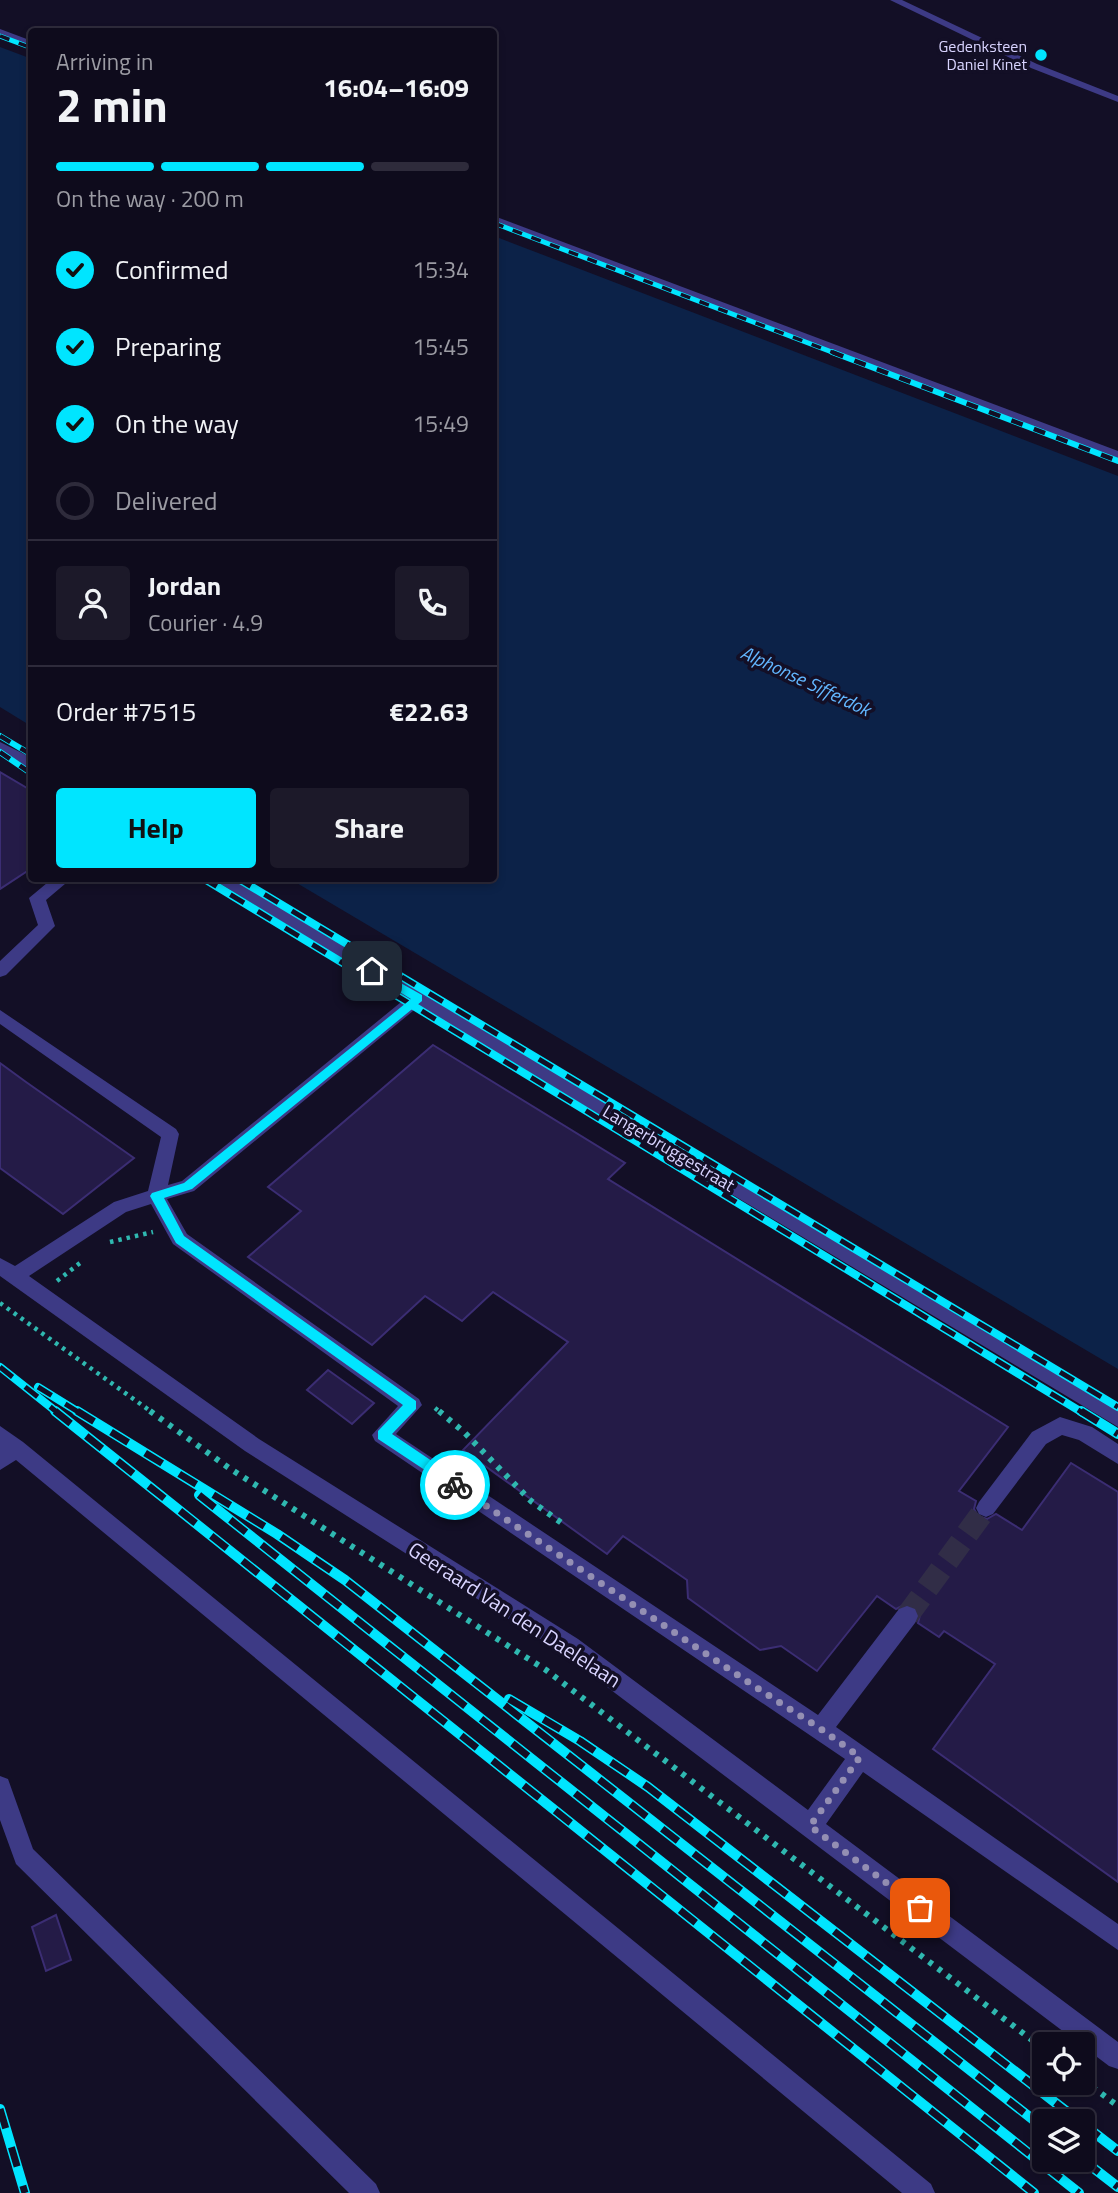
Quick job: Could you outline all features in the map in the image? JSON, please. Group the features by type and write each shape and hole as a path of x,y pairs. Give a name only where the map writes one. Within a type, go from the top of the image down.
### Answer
{"street":[{"path":"902,1 1034,66 1118,99"},
{"path":"0,32 28,42"},
{"path":"497,220 1118,455"},
{"path":"0,747 28,763"},
{"path":"0,971 47,926 37,898 59,882"},
{"name":"Langerbruggestraat","path":"226,882 1118,1419"},
{"path":"7,1271 120,1207 188,1186 418,998"},
{"path":"0,1016 170,1134 156,1196 180,1239 412,1405 382,1435 821,1729 1118,1938"},
{"name":"Geeraard Van den Daelelaan","path":"7,1271 252,1445 570,1646 1118,2057"},
{"path":"986,1508 1039,1438 1060,1426 1086,1433 1118,1455"},
{"path":"5,1448 922,2193"},
{"path":"821,1729 907,1616"},
{"path":"810,1826 860,1757"},
{"path":"0,1787 24,1856 367,2193"}],"path":[{"path":"0,1303 229,1468 546,1670 1032,2040"},
{"path":"1095,2089 1118,2106"}],"water":[{"path":"0,47 28,58 28,724 0,707"},
{"name":"Alphonse Sifferdok","path":"497,237 1118,476 1118,1369 295,882 497,882"}],"building":[{"path":"0,772 28,789 28,871 0,889"},
{"path":"433,1045 625,1163 608,1179 1008,1427 959,1491 976,1501 974,1509 978,1516 987,1519 996,1514 1022,1530 1071,1463 1118,1492 1118,1882 933,1749 995,1664 944,1631 939,1637 918,1623 920,1615 916,1607 906,1604 896,1609 877,1596 817,1671 781,1646 760,1650 688,1598 687,1580 623,1536 607,1554 463,1450 568,1342 493,1292 462,1321 425,1296 372,1345 248,1257 301,1211 268,1187"},
{"path":"0,1063 134,1158 63,1214 0,1168"},
{"path":"328,1370 374,1403 352,1424 307,1390"},
{"path":"56,1915 71,1960 46,1971 32,1927"}],"tunnel":[{"path":"907,1616 986,1508"}],"railway":[{"path":"0,36 28,46"},
{"path":"497,224 837,354"},
{"path":"832,352 1118,461"},
{"path":"0,736 28,753"},
{"path":"0,752 28,771"},
{"path":"210,882 1083,1413"},
{"path":"244,882 1118,1407"},
{"path":"0,1367 58,1413"},
{"path":"38,1387 80,1413"},
{"path":"55,1411 1034,2193"},
{"path":"77,1411 277,1534 345,1580 1032,2119"},
{"path":"1081,1411 1118,1434"},
{"path":"199,1495 1079,2193"},
{"path":"509,1699 580,1741 648,1787 1064,2109"},
{"path":"0,2109 25,2193"},
{"path":"1095,2133 1118,2151"},
{"path":"1095,2169 1118,2187"}],"way so far":[{"path":"455,1485 860,1757 810,1826 920,1908"}],"place":[{"name":"Gedenksteen Daniel Kinet","path":"1041,55"}],"route":[{"path":"372,971 418,998 188,1186 156,1196 180,1239 412,1405 382,1435 455,1485"}]}
